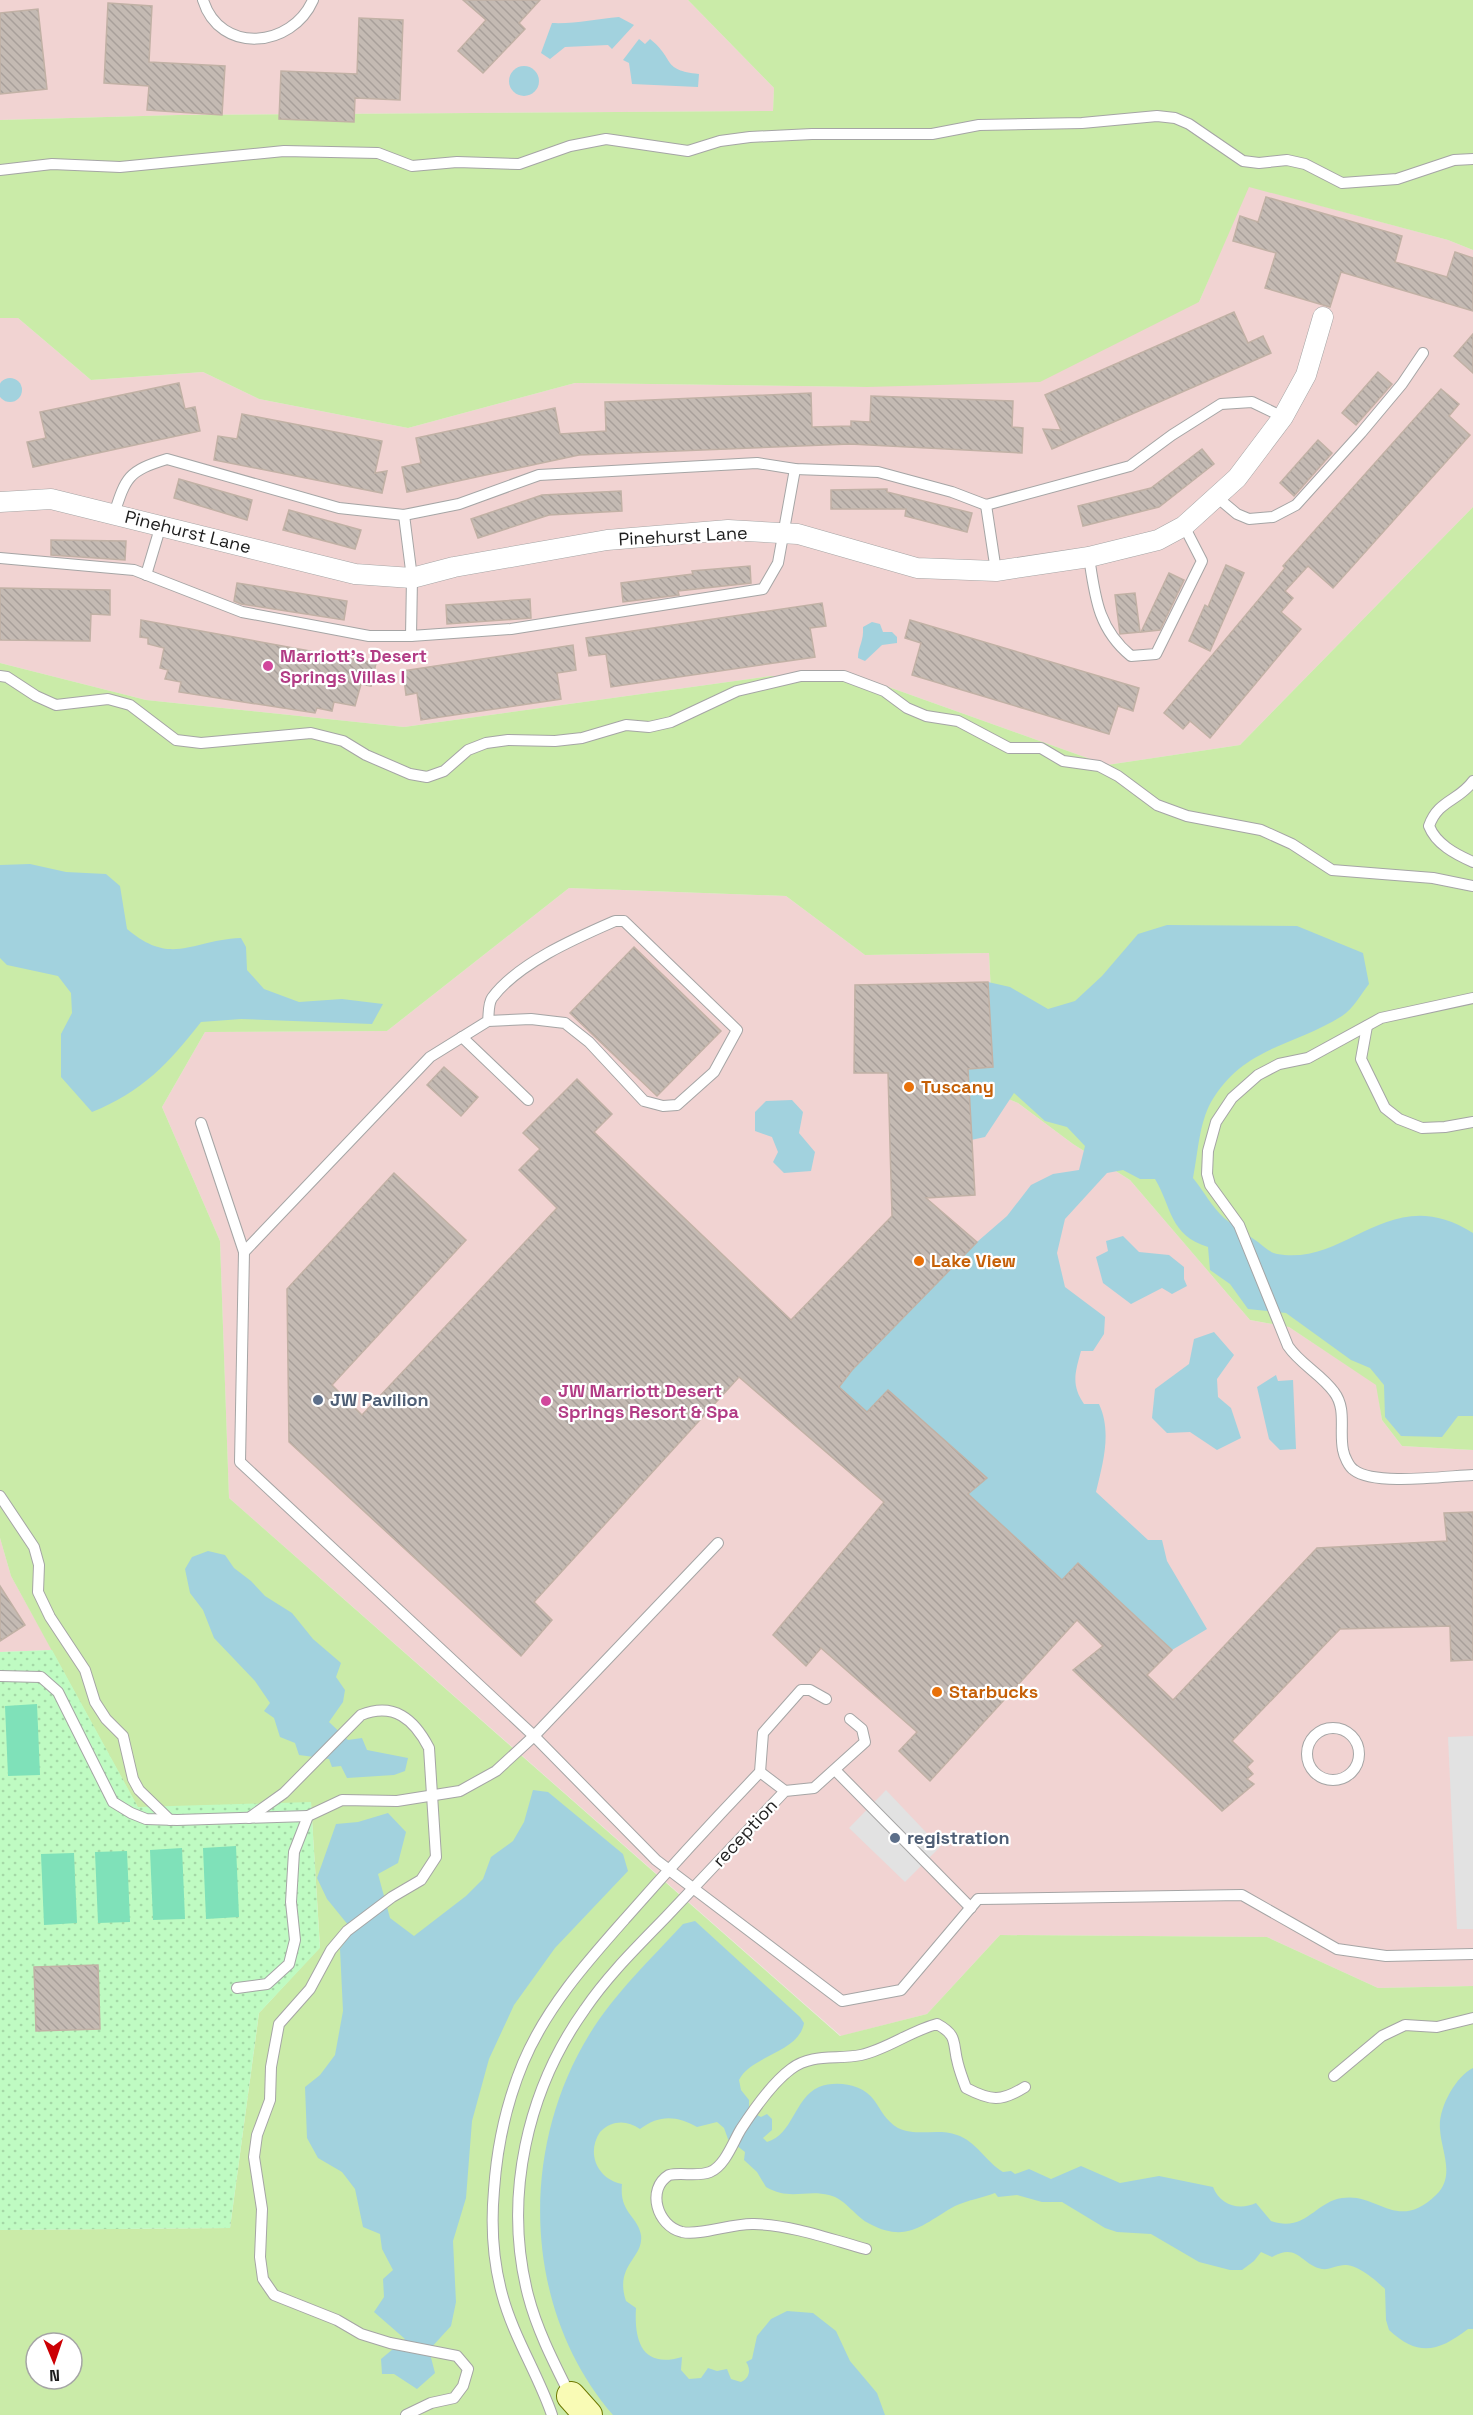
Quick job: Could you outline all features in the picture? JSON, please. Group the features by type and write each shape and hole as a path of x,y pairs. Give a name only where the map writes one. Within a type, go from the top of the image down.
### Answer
{"street":[{"name":"Pinehurst Lane","path":"0,502 51,499 355,574 412,578 454,567 607,540 728,530 798,534 917,568 996,571 1089,557 1158,540 1184,526 1218,498 1237,478 1282,417 1306,375 1323,317"}],"lane":[{"path":"203,0 213,18 224,29 238,36 254,39 270,38 285,33 299,23 313,0"},
{"path":"0,170 52,164 120,167 284,151 378,153 412,166 457,162 519,164 570,146 606,140 688,151 720,141 750,137 812,134 932,134 979,125 1082,123 1156,116 1175,118 1189,124 1243,161 1259,163 1287,160 1305,164 1342,183 1397,179 1454,160 1473,159"},
{"path":"1218,498 1237,514 1249,519 1273,517 1296,505 1402,384 1423,353"},
{"path":"114,514 125,482 142,467 167,459 339,508 404,515 459,504 539,475 757,463 795,469 879,472 952,492 986,505 1130,466 1172,435 1221,404 1252,402 1282,417"},
{"path":"0,558 134,570 242,612 369,636 411,636 511,629 763,589 778,563 795,469"},
{"path":"986,505 996,571"},
{"path":"404,515 412,578 411,636"},
{"path":"146,575 161,525"},
{"path":"1089,557 1096,604 1114,642 1131,656 1156,654 1202,561 1184,526"},
{"path":"0,676 7,677 56,705 108,699 130,705 176,740 201,743 311,733 343,741 366,755 410,774 427,777 444,771 468,750 486,743 508,740 555,741 582,738 626,725 649,728 671,722 737,691 801,676 844,676 884,691 907,708 927,716 958,721 1009,748 1041,748 1063,761 1099,766 1118,776 1157,805 1187,816 1261,830 1292,844 1332,870 1433,878 1473,886"},
{"path":"1473,781 1468,788 1434,812 1428,826 1433,836 1456,854 1473,862"},
{"path":"244,1252 430,1057 488,1021 531,1018 565,1023 589,1042 644,1101 663,1106 677,1105 714,1072 737,1030 624,921 615,921 551,952 514,976 491,1000 488,1021"},
{"path":"1473,998 1381,1018 1308,1058 1279,1064 1258,1076 1232,1098 1216,1122 1208,1151 1206,1174 1210,1185 1239,1225 1280,1328 1295,1356 1334,1392 1341,1408 1343,1452 1352,1470 1365,1476 1381,1478 1473,1475"},
{"path":"1367,1026 1361,1059 1385,1108 1399,1119 1422,1128 1473,1122"},
{"path":"462,1037 528,1100"},
{"path":"201,1123 244,1252 240,1462 534,1736 597,1802 669,1869 692,1889 842,2001 901,1990 978,1899 1242,1895 1336,1949 1386,1956 1473,1954"},
{"path":"0,1496 34,1547 39,1565 38,1592 50,1617 85,1670 95,1702 106,1719 123,1736 133,1779 139,1790 170,1820"},
{"path":"0,1676 41,1677 58,1692 113,1802 146,1820 308,1816 342,1800 397,1801 460,1791 496,1771 534,1736 718,1543"},
{"name":"reception","path":"572,2410 515,2332 502,2294 494,2255 492,2207 496,2159 504,2116 524,2062 547,2019 581,1969 669,1869 760,1772 764,1733 796,1694 801,1690 810,1689 826,1699"},
{"path":"249,1818 285,1793 361,1715 374,1710 397,1713 421,1732 429,1748 436,1857 422,1880 392,1896 347,1931 331,1950 310,1989 279,2024 271,2067 270,2100 257,2135 254,2157 262,2209 260,2257 263,2279 274,2295 337,2320 361,2334 390,2343 457,2356 468,2369 463,2386 454,2398 431,2403 406,2415"},
{"name":"reception","path":"572,2410 539,2329 528,2295 520,2257 520,2180 528,2137 544,2081 562,2043 585,2008 619,1967 692,1889 785,1791 814,1788 865,1742 862,1729 850,1719"},
{"path":"1336,1728 1352,1736 1359,1753 1354,1769 1349,1774 1335,1780 1320,1777 1313,1772 1307,1755 1312,1738 1319,1732 1336,1728"},
{"path":"835,1770 971,1908"},
{"path":"760,1772 785,1791"},
{"path":"237,1988 267,1984 289,1964 295,1940 291,1902 294,1852 308,1816"},
{"path":"1334,2076 1382,2036 1406,2025 1437,2027 1473,2018"},
{"path":"866,2249 757,2224 734,2224 690,2233 674,2229 662,2217 656,2203 660,2182 669,2175 677,2173 704,2174 713,2171 757,2108 787,2072 800,2063 826,2057 863,2055 902,2039 920,2028 937,2024 949,2030 955,2040 957,2063 966,2088 985,2098 1007,2098 1025,2087"}],"shaded area":[{"path":"0,0 688,0 774,88 773,111 178,115 0,120"},
{"path":"1248,186 1448,240 1473,250 1473,507 1240,745 1107,765 869,680 771,676 404,727 146,700 0,663 0,318 18,318 91,380 203,372 259,399 408,428 575,383 867,387 1199,302"},
{"path":"569,888 786,896 865,955 989,953 996,1094 1018,1103 1073,1144 1130,1180 1250,1320 1289,1327 1377,1385 1382,1420 1402,1446 1473,1450 1473,1986 1378,1988 1267,1937 1000,1935 927,2014 841,2036 229,1498 220,1241 162,1107 205,1032 387,1031"},
{"path":"0,1538 11,1576 52,1650 0,1652"},
{"path":"1473,1736 1473,1929 1457,1929 1448,1737"},
{"name":"registration","path":"886,1790 940,1847 905,1882 849,1828"}],"green space":[{"path":"688,0 1473,0 1473,250 1448,240 1249,187 1199,302 1040,382 867,387 575,383 408,428 259,399 203,372 91,380 18,318 0,318 0,120 178,115 773,111 774,88"},
{"path":"1473,507 1473,1450 1402,1446 1382,1420 1376,1385 1289,1327 1250,1320 1130,1180 1073,1144 1018,1103 996,1094 989,953 865,955 786,896 569,888 387,1031 205,1032 162,1107 220,1241 229,1498 840,2036 927,2014 1000,1935 1267,1937 1378,1988 1473,1986 1473,2415 0,2415 0,2230 230,2228 259,2013 320,1947 311,1803 138,1808 11,1576 0,1538 0,663 146,700 404,727 771,676 869,680 1107,765 1240,745"},
{"path":"52,1650 138,1807 311,1802 320,1948 259,2013 230,2228 0,2230 0,1652"},
{"path":"37,1704 40,1775 8,1776 5,1706"},
{"path":"236,1846 239,1917 206,1919 203,1848"},
{"path":"182,1848 185,1919 153,1920 150,1850"},
{"path":"127,1851 130,1922 98,1923 95,1852"},
{"path":"74,1853 77,1923 44,1925 41,1854"}],"water":[{"path":"619,17 634,25 612,49 608,45 565,47 550,59 541,53 552,23"},
{"path":"639,39 645,44 650,39 679,70 699,74 698,87 632,84 629,63 623,60"},
{"path":"524,66 535,70 539,81 535,92 524,96 513,92 509,81 513,70"},
{"path":"10,378 15,379 21,385 21,395 15,401 10,402 5,401 -1,395 -2,390 -1,385 5,379"},
{"path":"872,622 880,624 883,632 892,632 897,637 897,643 882,645 865,661 858,658 863,627"},
{"path":"30,864 66,872 106,874 120,886 127,929 157,947 182,948 241,938 246,947 247,970 264,989 299,1002 342,999 383,1004 372,1024 241,1019 201,1022 178,1051 140,1086 92,1112 61,1077 61,1034 72,1013 71,993 58,976 7,965 0,958 0,865"},
{"path":"1167,925 1297,926 1363,953 1369,984 1342,1016 1254,1058 1238,1069 1224,1083 1211,1102 1201,1129 1193,1178 1220,1214 1277,1254 1302,1255 1326,1249 1370,1228 1393,1220 1417,1216 1444,1219 1473,1233 1473,1416 1458,1416 1442,1437 1401,1436 1385,1417 1384,1385 1370,1368 1351,1360 1286,1313 1248,1309 1230,1284 1210,1270 1208,1247 1195,1242 1179,1228 1155,1179 1140,1179 1123,1170 1107,1173 1065,1219 1057,1253 1065,1287 1105,1317 1104,1334 1093,1351 1081,1351 1075,1379 1077,1391 1084,1404 1099,1404 1105,1425 1105,1448 1096,1492 1148,1540 1162,1540 1167,1561 1207,1629 1172,1650 1078,1564 1062,1580 968,1494 986,1478 888,1390 867,1412 839,1387 852,1370 977,1242 1007,1216 1031,1185 1053,1174 1079,1170 1085,1146 1067,1127 1045,1121 1014,1093 985,1137 971,1140 968,1069 993,1067 988,982 1010,987 1048,1009 1075,1001 1102,976 1138,934"},
{"path":"792,1100 803,1112 799,1133 815,1152 811,1171 784,1173 773,1162 778,1152 772,1137 755,1131 755,1112 766,1101"},
{"path":"1123,1236 1139,1252 1169,1255 1184,1267 1184,1279 1187,1286 1172,1294 1162,1288 1131,1304 1103,1283 1096,1257 1108,1251 1106,1241"},
{"path":"1214,1332 1234,1355 1217,1379 1218,1397 1231,1408 1241,1438 1217,1450 1190,1432 1167,1433 1152,1418 1155,1389 1189,1364 1194,1339"},
{"path":"1276,1375 1278,1381 1293,1380 1296,1449 1280,1450 1269,1439 1257,1387"},
{"path":"208,1551 225,1555 234,1568 265,1596 292,1613 313,1639 341,1663 336,1677 345,1690 343,1702 329,1722 348,1740 362,1738 367,1750 408,1758 405,1771 394,1775 347,1778 341,1766 332,1767 329,1759 299,1755 295,1743 280,1737 274,1718 264,1711 270,1703 255,1681 214,1638 203,1610 190,1593 185,1569 192,1557"},
{"path":"533,1790 548,1792 623,1854 628,1871 555,1948 514,2005 489,2059 472,2121 466,2198 453,2241 456,2302 451,2326 429,2350 435,2373 417,2389 394,2374 382,2374 381,2359 405,2339 374,2312 384,2297 383,2279 393,2270 382,2249 380,2234 363,2227 355,2189 342,2172 318,2158 307,2138 305,2087 320,2075 335,2055 343,2011 340,1949 353,1931 327,1899 317,1878 336,1824 358,1822 388,1813 406,1832 398,1863 378,1874 390,1918 414,1936 466,1896 483,1879 491,1857 513,1841 524,1822"},
{"path":"695,1921 804,2023 800,2033 793,2041 754,2065 739,2080 741,2090 749,2100 749,2111 761,2117 767,2114 772,2119 772,2130 763,2138 767,2142 783,2132 811,2092 826,2085 841,2084 863,2090 874,2100 887,2119 898,2128 913,2132 942,2132 957,2135 970,2142 1003,2172 1011,2171 1015,2174 1029,2169 1051,2179 1081,2166 1120,2183 1159,2176 1213,2187 1220,2198 1231,2205 1243,2206 1256,2203 1271,2221 1283,2224 1301,2220 1324,2205 1342,2198 1366,2200 1399,2211 1410,2211 1422,2206 1442,2188 1446,2163 1440,2129 1442,2112 1454,2086 1466,2072 1473,2068 1473,2329 1468,2329 1458,2337 1438,2346 1420,2348 1410,2345 1389,2330 1386,2320 1385,2289 1355,2267 1345,2265 1322,2269 1294,2253 1281,2253 1272,2257 1261,2252 1242,2270 1230,2270 1199,2262 1151,2234 1117,2232 1105,2228 1062,2202 1042,2202 1017,2195 998,2197 995,2193 955,2206 915,2229 905,2232 883,2230 865,2221 835,2197 813,2193 783,2193 766,2187 757,2172 744,2160 745,2152 728,2139 724,2128 717,2122 697,2127 668,2118 647,2124 640,2129 630,2124 615,2123 600,2132 594,2148 594,2156 600,2171 606,2177 622,2184 623,2202 641,2235 638,2250 626,2270 623,2289 626,2301 636,2308 637,2331 643,2349 658,2359 668,2360 682,2357 681,2370 689,2379 701,2378 708,2368 717,2371 727,2369 731,2379 741,2382 748,2376 749,2370 746,2362 752,2359 757,2336 771,2319 787,2311 813,2313 836,2331 850,2361 877,2393 885,2415 613,2415 583,2374 561,2328 547,2280 541,2230 542,2179 550,2129 566,2080 599,2020 621,1991 683,1924"}],"building":[{"path":"463,0 540,0 519,23 525,29 483,73 458,51 486,20"},
{"path":"108,3 152,6 149,62 225,66 222,115 147,110 149,86 104,83"},
{"path":"38,9 47,89 0,94 0,13"},
{"path":"359,18 403,20 400,100 355,98 354,122 279,119 281,71 357,74"},
{"path":"1266,197 1402,236 1395,262 1447,277 1455,252 1473,258 1473,311 1341,272 1330,307 1265,288 1276,253 1233,241 1240,216 1258,222"},
{"path":"1234,312 1248,343 1263,336 1271,353 1052,449 1043,429 1061,430 1045,395"},
{"path":"1473,334 1473,373 1454,356"},
{"path":"1378,372 1392,384 1356,425 1342,413"},
{"path":"179,383 185,409 195,407 200,431 33,467 27,442 46,438 40,412"},
{"path":"1441,389 1459,404 1449,416 1470,435 1333,588 1308,566 1285,591 1293,598 1281,612 1301,629 1210,738 1190,721 1183,729 1164,713 1285,568 1283,566"},
{"path":"811,393 812,427 851,426 851,421 870,422 871,396 1013,401 1012,427 1023,428 1022,453 850,444 579,455 407,492 402,467 421,463 416,438 555,408 560,434 606,431 605,402"},
{"path":"242,414 382,441 375,473 387,471 382,493 214,460 218,436 237,439"},
{"path":"1318,440 1332,453 1294,496 1280,483"},
{"path":"1202,449 1214,464 1159,507 1083,526 1078,506 1151,488"},
{"path":"179,479 252,500 247,520 174,498"},
{"path":"887,489 887,492 972,513 967,532 905,516 906,509 831,509 831,490"},
{"path":"621,491 622,511 549,515 478,538 471,519 542,495"},
{"path":"289,510 361,530 355,549 283,530"},
{"path":"51,540 126,541 125,560 51,555"},
{"path":"1226,565 1244,573 1210,651 1189,641 1205,605 1208,607"},
{"path":"750,566 751,583 678,591 679,595 623,602 621,583 693,574 692,571"},
{"path":"1169,573 1184,580 1160,630 1141,632"},
{"path":"237,583 347,601 344,620 241,604 234,601"},
{"path":"0,588 110,590 110,615 91,614 90,641 0,640"},
{"path":"1135,593 1140,632 1120,634 1115,595"},
{"path":"530,599 531,618 447,624 446,605"},
{"path":"822,603 826,626 810,628 815,657 611,687 606,654 589,656 586,638"},
{"name":"Marriott's Desert Springs Villas I","path":"141,620 376,663 371,686 361,684 355,706 334,702 332,711 317,708 315,713 179,692 181,682 165,679 168,670 160,668 164,648 148,644 148,638 140,637"},
{"path":"910,620 1139,688 1133,711 1118,706 1109,734 912,675 921,643 905,638"},
{"path":"573,645 576,670 557,673 561,699 421,720 417,693 406,695 403,671"},
{"path":"634,947 721,1031 657,1096 570,1013"},
{"name":"JW Marriott Desert Springs Resort & Spa","path":"988,982 993,1067 968,1069 975,1195 926,1198 977,1242 852,1370 839,1387 867,1412 888,1390 987,1478 968,1494 1062,1580 1078,1563 1172,1650 1147,1675 1173,1700 1317,1548 1447,1541 1444,1513 1473,1512 1473,1660 1451,1661 1450,1626 1340,1629 1232,1741 1253,1761 1247,1767 1253,1774 1247,1779 1254,1784 1222,1811 1073,1670 1103,1646 1077,1620 930,1781 899,1751 917,1732 821,1648 806,1666 773,1635 884,1502 739,1377 534,1602 552,1620 521,1656 289,1442 287,1289 394,1173 466,1240 332,1385 362,1415 557,1208 519,1170 540,1149 523,1133 577,1079 612,1114 594,1132 791,1320 892,1216 888,1073 854,1073 855,985"},
{"path":"444,1067 478,1097 461,1116 427,1085"},
{"path":"0,1586 25,1625 0,1641"},
{"path":"98,1965 100,2029 36,2031 34,1967"}],"place":[{"name":"Marriott's Desert Springs Villas I","path":"268,666"},
{"name":"Tuscany","path":"909,1087"},
{"name":"Lake View","path":"919,1261"},
{"name":"JW Pavilion","path":"318,1400"},
{"name":"JW Marriott Desert Springs Resort & Spa","path":"546,1401"},
{"name":"Starbucks","path":"937,1692"},
{"name":"registration","path":"895,1838"}]}
